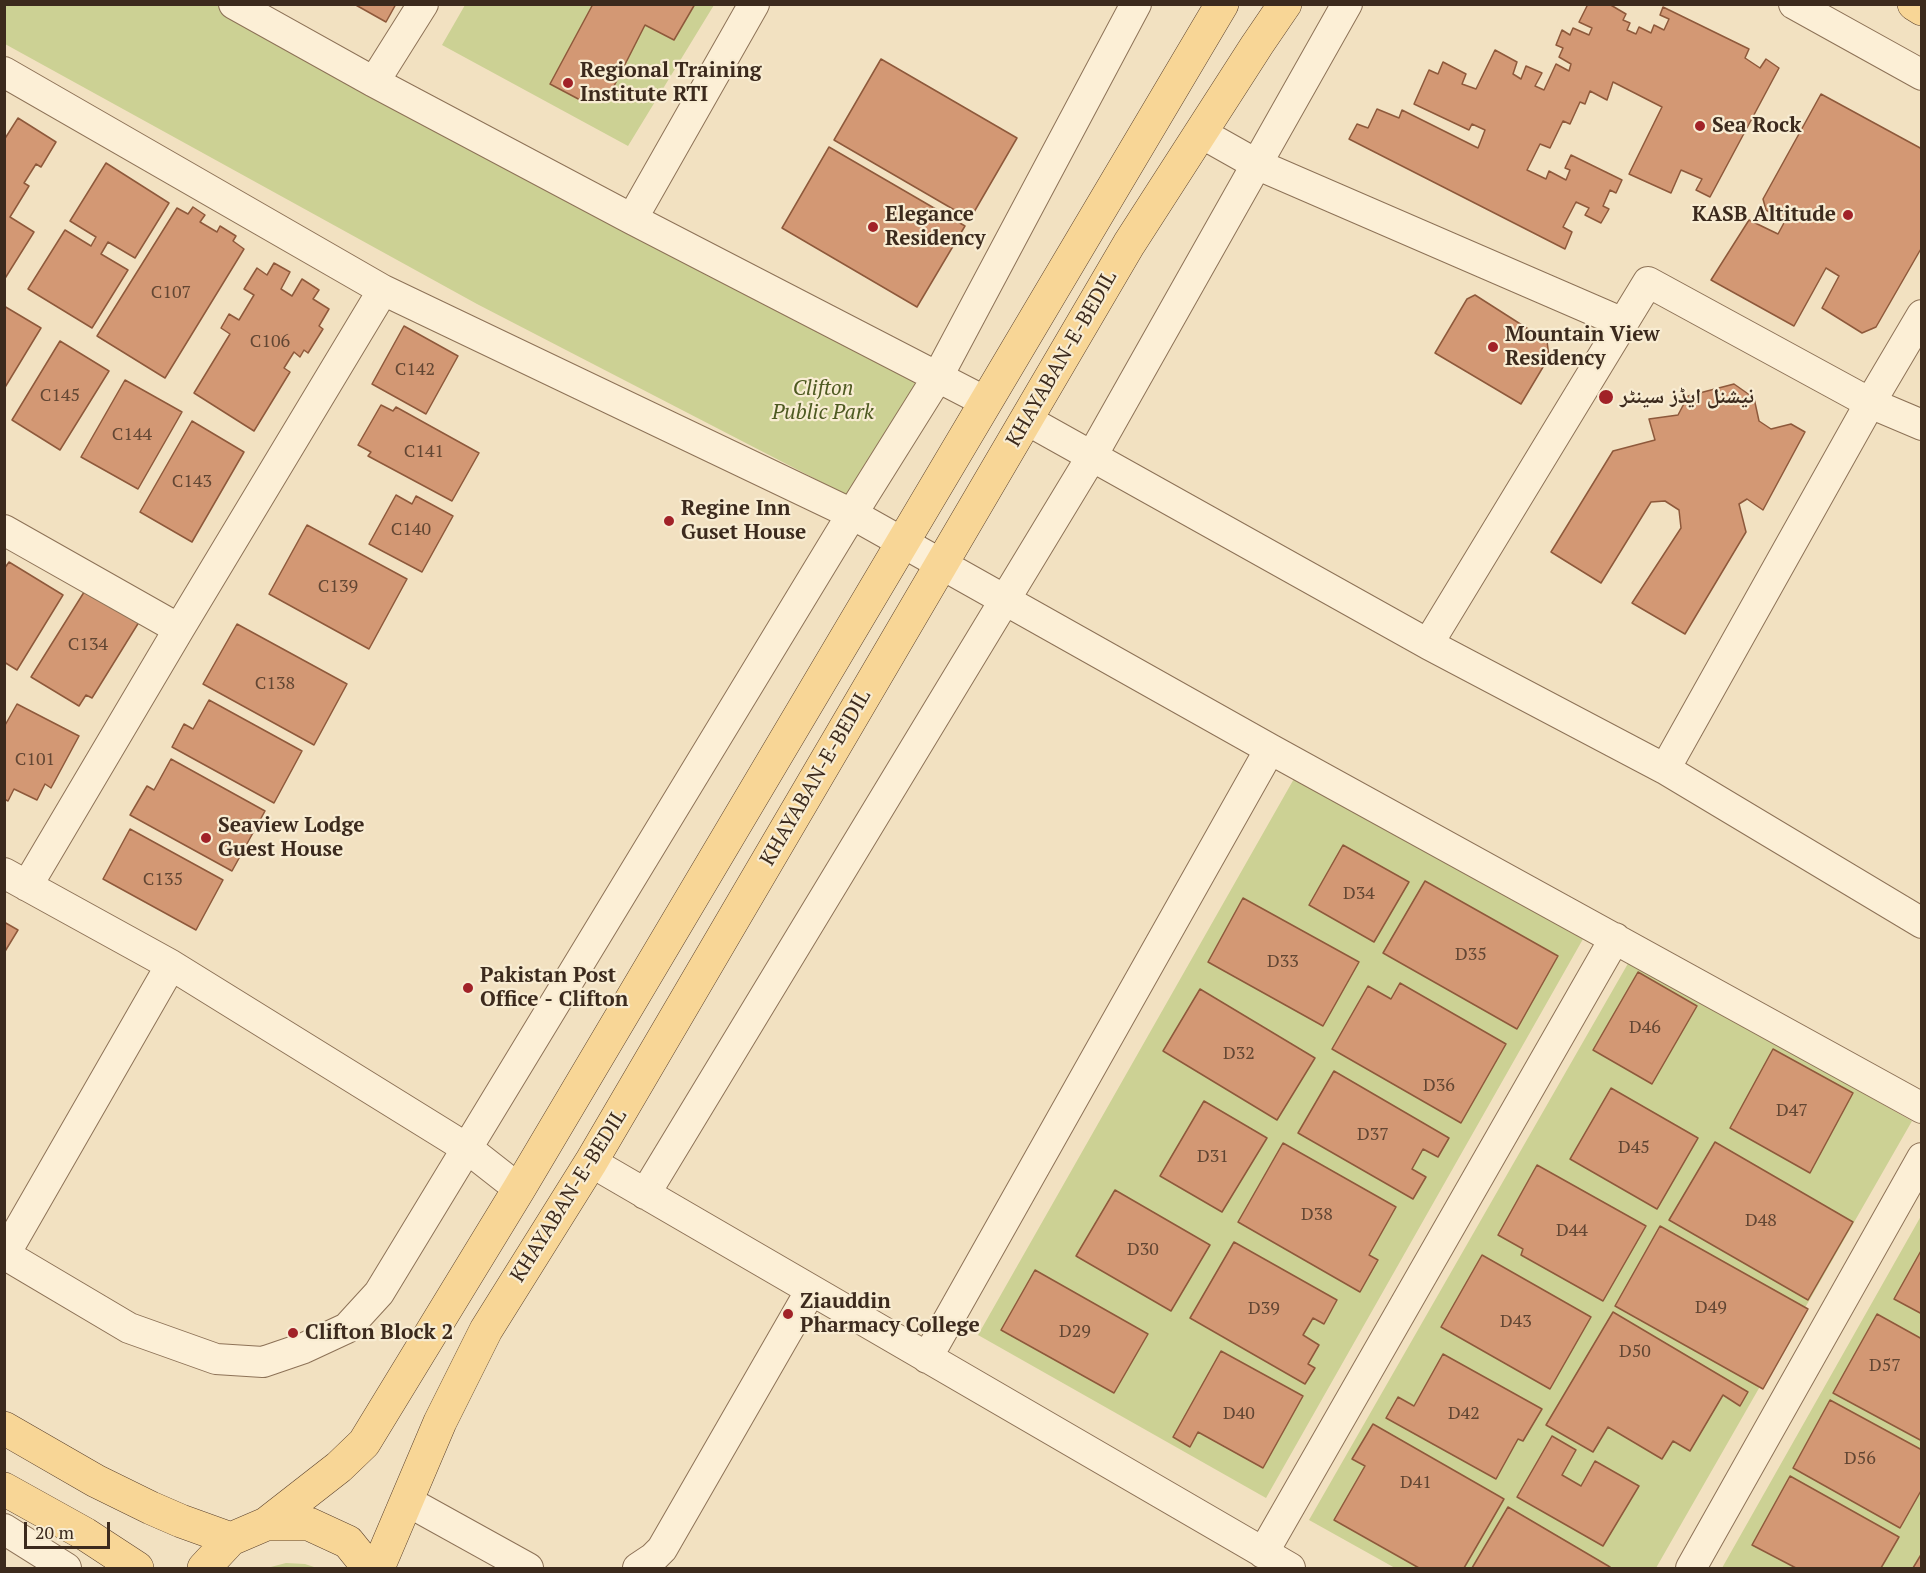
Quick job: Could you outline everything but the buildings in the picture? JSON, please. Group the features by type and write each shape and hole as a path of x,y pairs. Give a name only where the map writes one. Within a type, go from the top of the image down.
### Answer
{"main road":[{"name":"KHAYABAN-E-BEDIL","path":"266,1524 339,1467 363,1443 519,1189 1222,4"},
{"name":"KHAYABAN-E-BEDIL","path":"378,1569 440,1422 486,1329 591,1162 1129,244 1285,4"},
{"path":"1914,4 1922,9"},
{"path":"4,1428 96,1481 151,1508 231,1539"},
{"path":"4,1489 85,1534 120,1564"},
{"path":"204,1569 231,1539 266,1524 309,1524 348,1542 369,1569"}],"street":[{"path":"234,4 374,82 632,219 986,402"},
{"path":"374,82 423,4"},
{"path":"632,219 754,4"},
{"path":"171,965 5,1254 129,1328 216,1359 263,1362 304,1348 347,1329 379,1293 937,378 1136,4"},
{"path":"645,1194 1092,456 1347,4"},
{"path":"1794,4 1922,75"},
{"path":"4,72 383,290 852,514 1270,749 1922,1108"},
{"path":"1201,133 1256,164 1623,323"},
{"path":"1428,644 1648,282 1870,403 1922,425"},
{"path":"383,290 179,629 16,880 171,965 468,1149 519,1189"},
{"path":"1665,769 1870,403 1922,315"},
{"path":"1027,420 1428,644 1665,769 1922,923"},
{"path":"4,530 179,629"},
{"path":"927,1358 1270,749"},
{"path":"1263,1553 1615,938"},
{"path":"1691,1569 1922,1158"},
{"path":"591,1162 1290,1569"},
{"path":"638,1569 662,1549 811,1290"},
{"path":"407,1501 528,1569"},
{"path":"4,1529 66,1569"}],"green space":[{"name":"Clifton Public Park","path":"4,5 219,5 937,378 858,501 477,304 5,44"},
{"path":"465,5 714,5 628,146 442,45"},
{"path":"1295,777 1583,939 1266,1498 978,1335"},
{"path":"1630,960 1912,1121 1656,1568 1395,1568 1309,1520"},
{"path":"1921,1216 1921,1568 1722,1568"},
{"path":"286,1563 305,1564 317,1568 267,1568"}],"place":[{"name":"Regional Training Institute RTI","path":"568,83"},
{"name":"Sea Rock","path":"1700,126"},
{"name":"KASB Altitude","path":"1848,215"},
{"name":"Elegance Residency","path":"873,227"},
{"name":"Mountain View Residency","path":"1493,347"},
{"name":"نیشنل ایڈز سینٹر","path":"1606,397"},
{"name":"Regine Inn Guset House","path":"669,521"},
{"name":"Seaview Lodge Guest House","path":"206,838"},
{"name":"Pakistan Post Office - Clifton","path":"468,988"},
{"name":"Ziauddin Pharmacy College","path":"788,1314"},
{"name":"Clifton Block 2","path":"293,1333"}]}
